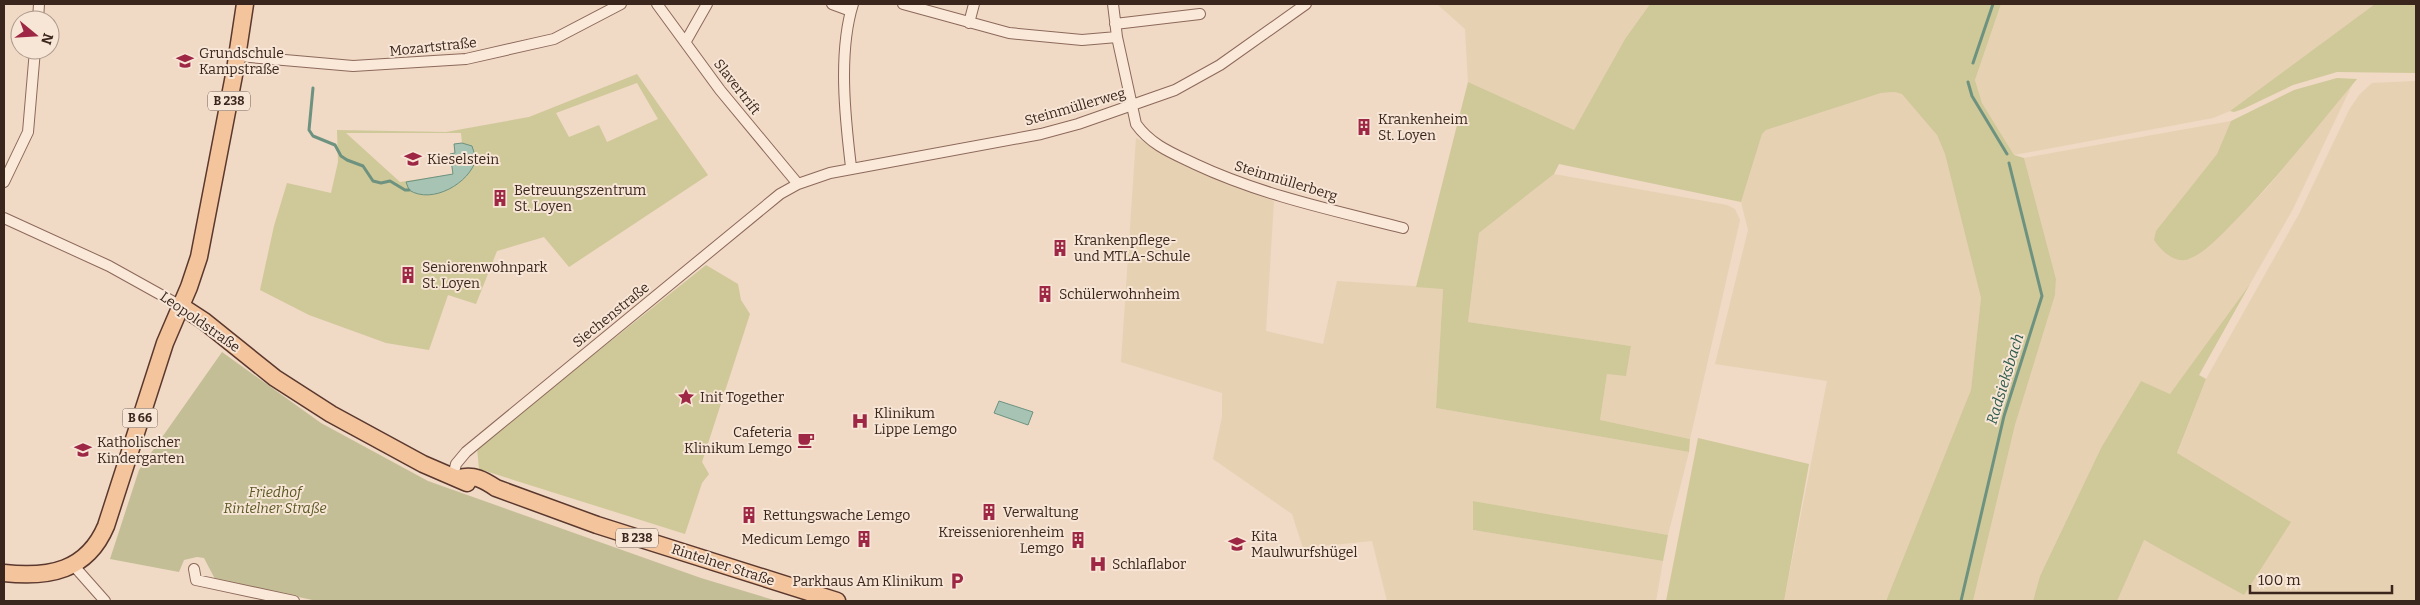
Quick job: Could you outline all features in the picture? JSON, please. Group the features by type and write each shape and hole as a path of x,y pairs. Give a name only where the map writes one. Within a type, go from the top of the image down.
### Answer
{"main road":[{"name":"B 238","path":"181,306 189,287 205,232 238,56 245,4"},
{"name":"Leopoldstraße","path":"181,306 204,321 275,378 331,414 386,445"},
{"name":"B 66","path":"4,573 42,573 74,566 97,546 113,508 165,342 181,306"},
{"name":"Rintelner Straße","path":"386,445 423,464 456,477 469,476 478,478 496,488 606,528 837,601"}],"street":[{"name":"Mozartstraße","path":"238,56 352,66 466,59 554,39 621,4"},
{"name":"Slavertrift","path":"657,4 686,41 720,90 798,184"},
{"path":"686,41 707,4"},
{"path":"832,4 852,7 847,41 844,106 851,167"},
{"path":"903,4 1009,33 1082,40 1117,37"},
{"path":"969,23 974,4"},
{"name":"Steinmüllerberg","path":"1113,4 1117,37 1136,124 1144,135 1169,153 1241,184 1280,197 1403,228"},
{"name":"Steinmüllerweg","path":"798,184 851,167 1041,134 1175,90 1214,68 1306,4"},
{"path":"1115,24 1200,14"},
{"path":"4,182 28,132 34,60"},
{"name":"Siechenstraße","path":"456,477 456,464 481,439 780,194 798,184"},
{"name":"Leopoldstraße","path":"4,218 109,266 181,306"},
{"path":"74,566 105,601"},
{"path":"194,569 196,580 294,601"}],"shaded area":[{"path":"1437,4 1650,4 1625,39 1574,130 1468,82 1465,29"},
{"path":"1650,4 2001,4 1975,80 1982,103 2014,155 2024,158 2056,279 2055,295 2015,425 1973,601 1886,601 1971,390 1981,298 1945,154 1937,135 1902,94 1895,92 1881,93 1766,130 1762,134 1741,202 1559,164 1554,174 1479,233 1468,322 1631,346 1626,376 1607,374 1600,420 1690,439 1689,452 1436,408 1443,289 1416,287 1468,82 1574,130 1625,39"},
{"path":"2001,4 2375,4 2230,111 2213,118 2014,155 1982,103 1975,80"},
{"path":"2375,4 2416,4 2416,73 2337,72 2293,85 2243,109 2234,112 2230,111"},
{"path":"637,74 708,175 569,267 544,237 497,251 476,304 448,295 429,350 386,343 309,315 260,290 274,226 287,183 331,193 338,162 337,130 446,132 529,117","holes":["637,83 658,119 607,142 599,125 569,137 556,113","346,133 461,133 462,143 454,144 455,153 450,154 453,174 400,182"]},
{"path":"2337,78 2357,79 2282,169 2220,236 2203,251 2186,260 2175,259 2161,249 2154,240 2156,231 2217,154 2231,121 2294,90"},
{"path":"2416,81 2416,601 2117,601 2143,540 2172,554 2291,522 2177,454 2206,379 2299,214 2349,110 2359,95 2372,83"},
{"path":"2352,85 2293,209 2250,284 2215,335 2170,394 2141,381 2101,448 2040,576 2033,601 1973,601 2015,425 2055,295 2056,279 2024,158 2231,121 2217,154 2176,206 2190,259 2227,229 2267,188"},
{"path":"1895,92 1903,94 1925,119 1937,135 1945,154 1981,298 1971,391 1886,601 1784,601 1827,381 1715,364 1748,230 1741,202 1762,134 1766,130 1881,93"},
{"path":"1136,138 1226,184 1274,201 1266,331 1323,344 1337,281 1443,288 1436,408 1689,452 1668,535 1473,501 1473,530 1663,561 1656,601 1387,601 1372,541 1303,548 1292,514 1213,459 1222,417 1222,393 1121,362"},
{"path":"462,143 472,146 476,159 466,176 449,189 439,193 418,194 409,190 406,182 453,174 450,154 455,153 454,144"},
{"path":"1554,174 1727,205 1735,209 1740,220 1690,439 1600,420 1607,374 1626,375 1631,346 1468,322 1479,233"},
{"path":"706,265 738,284 741,300 750,314 702,462 709,474 702,483 685,534 479,469 477,448"},
{"path":"2250,284 2199,375 2206,379 2177,453 2291,522 2244,595 2144,540 2117,601 2033,601 2040,576 2101,448 2141,381 2170,394"},
{"path":"999,401 1033,412 1028,425 994,413"},
{"path":"1698,438 1809,464 1784,601 1666,601"},
{"path":"1473,501 1668,535 1663,561 1473,530"}],"green space":[{"name":"Friedhof Rintelner Straße","path":"222,352 321,423 428,481 701,578 777,601 317,601 215,579 204,558 197,557 184,560 179,572 110,559 139,470"}],"waterway":[{"name":"Radsieksbach","path":"1973,63 1993,4"},
{"name":"Radsieksbach","path":"1968,82 1972,96 2007,154"},
{"path":"313,88 309,130 313,136 335,145 341,156 363,166 373,181 381,183 390,181 405,190 409,190"},
{"name":"Radsieksbach","path":"1961,601 2004,416 2042,296 2009,163"}],"place":[{"name":"Grundschule Kampstraße","path":"185,61"},
{"name":"Krankenheim St. Loyen","path":"1364,127"},
{"name":"Kieselstein","path":"413,159"},
{"name":"Betreuungszentrum St. Loyen","path":"500,198"},
{"name":"Krankenpflege- und MTLA-Schule","path":"1060,248"},
{"name":"Seniorenwohnpark St. Loyen","path":"408,275"},
{"name":"Schülerwohnheim","path":"1045,294"},
{"name":"Init Together","path":"686,397"},
{"name":"Klinikum Lippe Lemgo","path":"860,421"},
{"name":"Cafeteria Klinikum Lemgo","path":"806,440"},
{"name":"Katholischer Kindergarten","path":"83,450"},
{"name":"Verwaltung","path":"989,512"},
{"name":"Rettungswache Lemgo","path":"749,515"},
{"name":"Medicum Lemgo","path":"864,539"},
{"name":"Kreisseniorenheim Lemgo","path":"1078,540"},
{"name":"Kita Maulwurfshügel","path":"1237,544"},
{"name":"Schlaflabor","path":"1098,564"},
{"name":"Parkhaus Am Klinikum","path":"957,581"}]}
